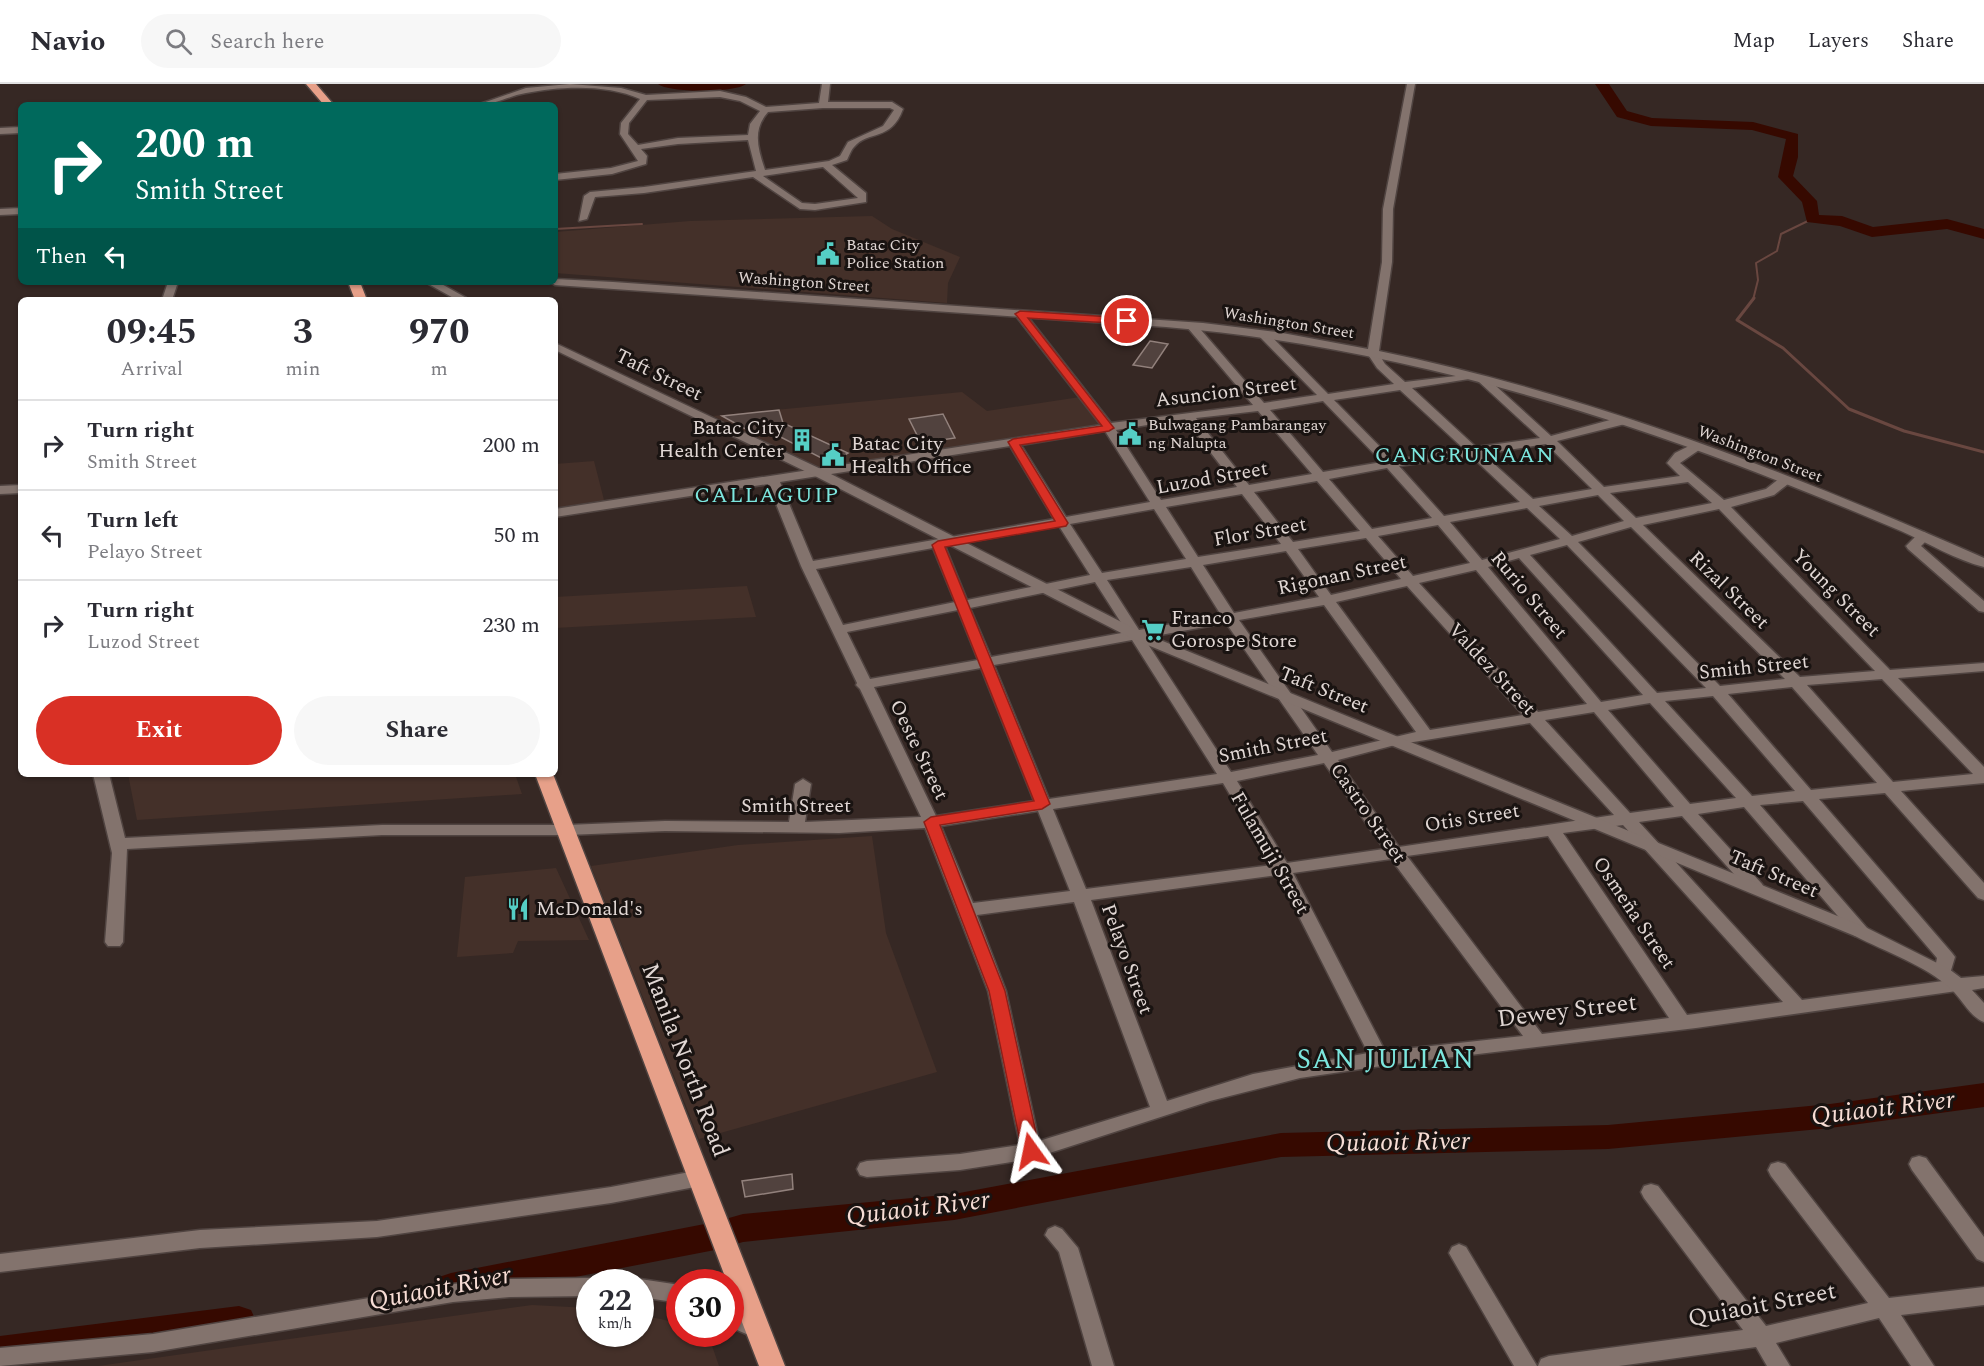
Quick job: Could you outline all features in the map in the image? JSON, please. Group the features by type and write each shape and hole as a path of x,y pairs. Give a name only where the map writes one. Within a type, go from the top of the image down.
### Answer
{"highway":[{"path":"311,84 326,102"},
{"name":"Manila North Road","path":"545,777 772,1366"}],"street":[{"path":"823,105 826,84"},
{"path":"1411,84 1388,209 1386,268 1373,353 1381,366 1569,540 1719,692 1809,794 1946,957 1943,973"},
{"path":"490,102 526,90 578,86 625,88 634,90 645,98 720,94 743,99 765,110 823,105 892,105 899,109 897,117 887,128 858,140 848,147 844,158 825,164 654,188 593,194 589,196 582,219"},
{"path":"558,177 612,171 640,164 644,159 624,134 625,123 645,98"},
{"path":"765,110 757,118 751,137 757,173 801,206 815,207 863,200 863,195 825,164"},
{"path":"0,131 18,130"},
{"path":"634,148 678,141 751,137"},
{"path":"0,212 18,211"},
{"name":"Washington Street","path":"558,282 1191,325 1263,334 1373,353 1475,378 1621,421 1784,481 1984,562"},
{"path":"435,285 459,297"},
{"name":"Castro Street","path":"1020,314 1109,428 1230,618 1394,851 1537,1041"},
{"name":"Valdez Street","path":"1191,325 1410,580 1653,844 1798,1007"},
{"name":"Rurio Street","path":"1263,334 1391,464 1442,520 1683,810 1756,888"},
{"name":"Taft Street","path":"558,347 821,474 946,544 1048,588 1138,636 1653,844 1861,932 1943,973 1958,985 1984,1015"},
{"name":"Asuncion Street","path":"558,513 821,474 1188,415 1475,378"},
{"name":"Rizal Street","path":"1475,378 1549,440 1796,682 1984,894"},
{"path":"1188,415 1289,546 1425,734"},
{"name":"Luzod Street","path":"808,566 1159,507 1391,464 1549,440 1621,421"},
{"name":"Fulamuji Street","path":"1013,442 1097,578 1138,636 1282,869 1380,1057"},
{"name":"Young Street","path":"1695,447 1679,456 1673,463 1722,505 1890,676 1984,777"},
{"name":"Flor Street","path":"838,630 1097,578 1372,533 1599,491 1689,477"},
{"name":"Oeste Street","path":"772,481 863,685 931,822 967,910 997,991 1031,1151"},
{"name":"Rigonan Street","path":"863,685 1327,600 1479,566 1632,523 1722,505 1770,492 1784,481"},
{"path":"0,490 18,489"},
{"path":"1924,536 1913,546 1984,608"},
{"name":"Pelayo Street","path":"946,544 960,605 987,664 1080,894 1161,1111"},
{"path":"1522,554 1748,801 1861,932"},
{"name":"Smith Street","path":"118,844 382,830 567,830 665,826 796,828 931,822 1226,778 1330,757 1425,734 1653,698 1796,682 1984,668"},
{"path":"102,777 120,853 114,942"},
{"name":"Otis Street","path":"967,910 1282,869 1748,801 1984,777"},
{"path":"796,828 802,784"},
{"name":"Osmeña Street","path":"1551,828 1682,1022"},
{"name":"Dewey Street","path":"1161,1111 1241,1082 1380,1057 1537,1041 1984,982"},
{"path":"867,1169 960,1162 1031,1151 1161,1111"},
{"path":"1919,1164 1984,1253"},
{"path":"1778,1170 1884,1308 1923,1366"},
{"path":"0,1263 200,1239 377,1229 704,1189"},
{"path":"1651,1192 1761,1337 1779,1366"},
{"path":"1054,1235 1068,1248 1103,1366"},
{"path":"1459,1253 1526,1366"},
{"path":"0,1358 153,1343 453,1293 510,1288 576,1287"},
{"name":"Quiaoit Street","path":"1549,1366 1761,1337 1884,1308 1984,1296"},
{"path":"744,1323 758,1330"}],"shaded area":[{"path":"872,216 892,229 960,257 948,283 947,303 558,273 558,232 690,221"},
{"path":"962,392 987,411 1080,397 1100,425 822,469 713,416"},
{"path":"594,461 604,500 558,508 558,464"},
{"path":"747,586 756,617 558,628 558,597"},
{"path":"129,777 516,777 522,794 137,820"},
{"path":"872,836 886,933 937,1072 699,1139 591,866 738,845"},
{"name":"McDonald's","path":"556,868 589,940 518,941 513,953 457,957 465,877"},
{"path":"532,1305 576,1307 576,1347 654,1347 654,1318 666,1320 666,1347 712,1347 719,1366 98,1366"}],"building":[{"path":"1150,341 1168,344 1152,368 1133,365"},
{"path":"779,410 783,423 848,453 831,463 767,430 751,432 722,416"},
{"path":"943,414 955,438 921,443 909,419"},
{"path":"792,1174 793,1189 745,1197 742,1181"}],"waterway":[{"path":"665,84 702,87 739,84"},
{"path":"1602,84 1622,114 1651,122 1753,126 1793,137 1791,157 1785,177 1809,201 1812,219 1842,221 1872,232 1947,224 1984,234"},
{"path":"1753,299 1758,280 1756,263 1777,251 1781,234 1812,219"},
{"path":"558,229 642,224"},
{"path":"1753,299 1737,320 1783,348 1849,409 1904,431 1984,452"},
{"name":"Quiaoit River","path":"451,1287 715,1236 743,1228 954,1207 1281,1145 1608,1137 1830,1116 1984,1095"},
{"name":"Quiaoit River","path":"0,1351 239,1321"}],"place":[{"name":"Batac City Police Station","path":"828,254"},
{"name":"Bulwagang Pambarangay ng Nalupta","path":"1130,434"},
{"name":"Batac City Health Center","path":"802,440"},
{"name":"Batac City Health Office","path":"833,455"},
{"name":"Franco Gorospe Store","path":"1153,630"},
{"name":"McDonald's","path":"518,909"}],"district":[{"name":"CANGRUNAAN","path":"1465,455"},
{"name":"CALLAGUIP","path":"767,495"},
{"name":"SAN JULIAN","path":"1386,1060"}],"route":[{"path":"1031,1151 997,991 931,822 1042,804 987,664 960,605 938,545 1062,523 1013,442 1109,428 1020,314 1127,321"}]}
